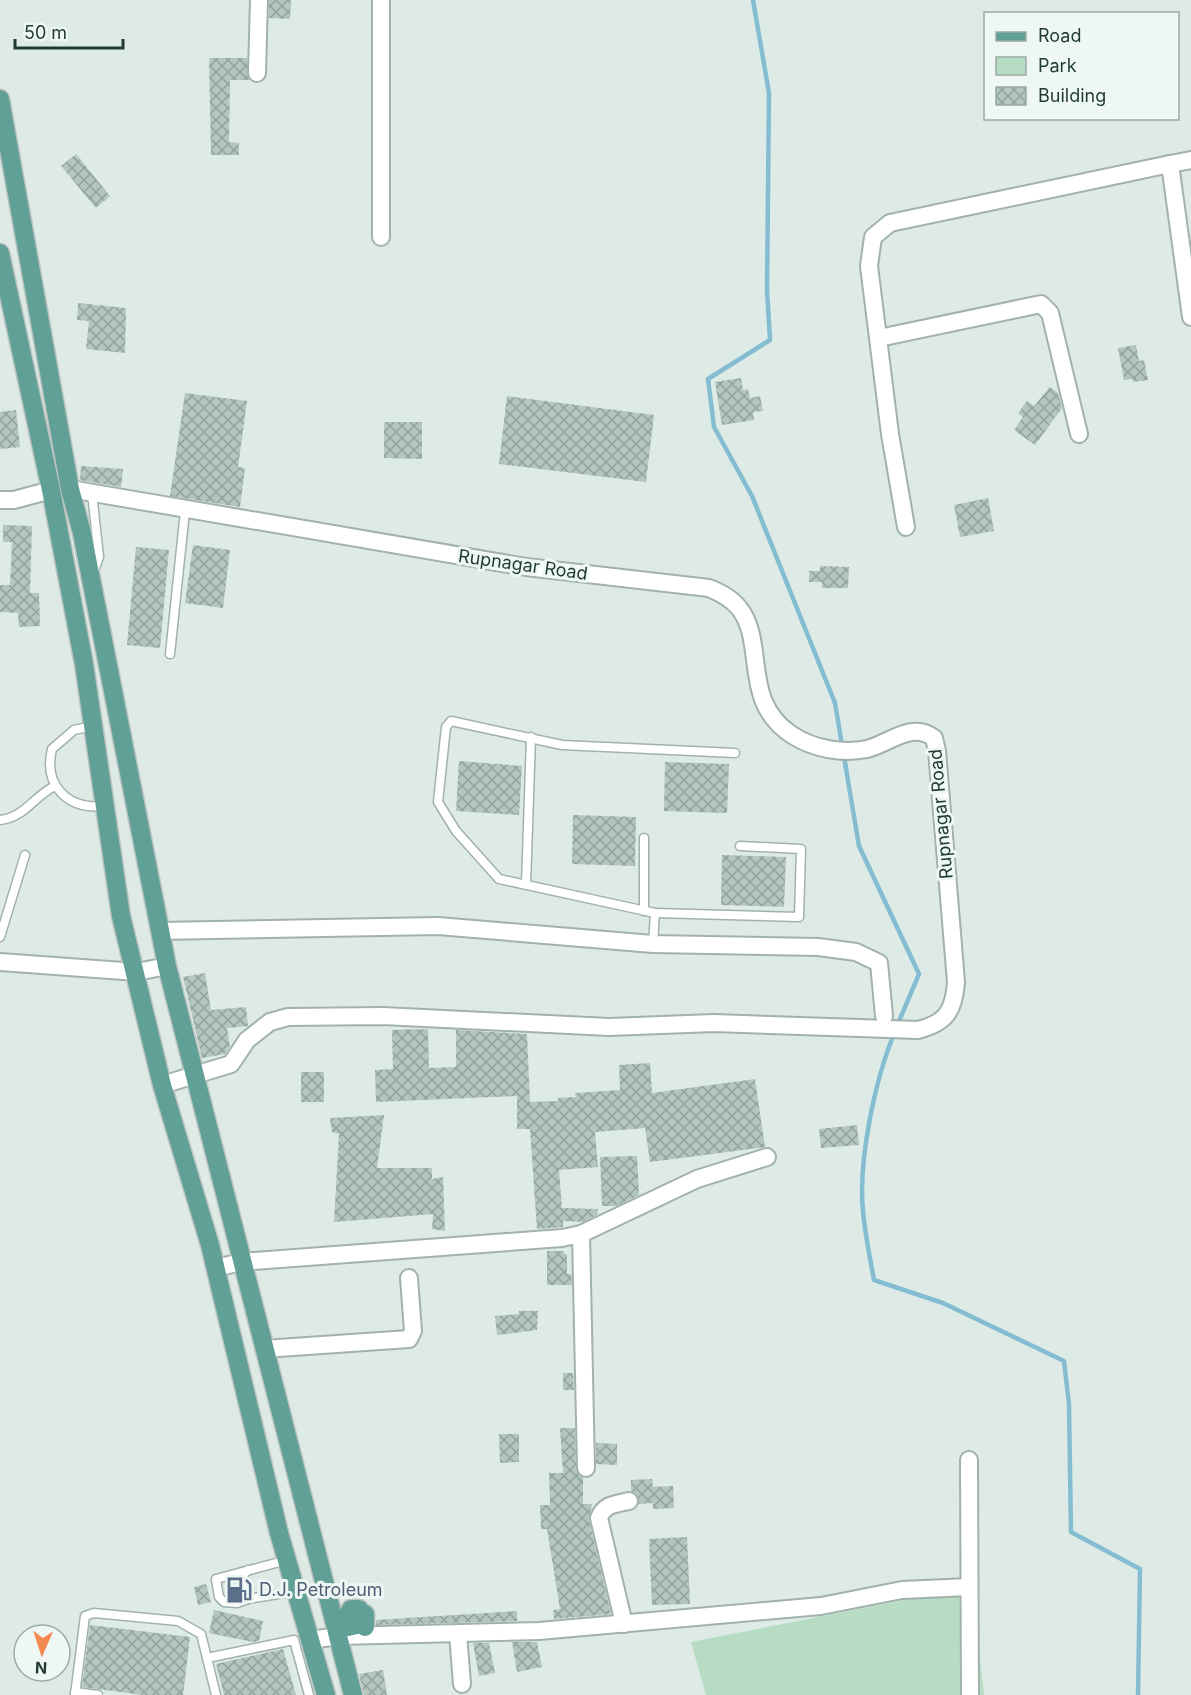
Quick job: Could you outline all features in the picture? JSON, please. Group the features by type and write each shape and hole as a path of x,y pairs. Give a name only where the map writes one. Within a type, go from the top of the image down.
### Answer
{"main road":[{"path":"0,99 70,489 82,533 167,966 353,1695"},
{"path":"0,253 51,490 84,664 121,916 162,1085 216,1268 287,1559 326,1695"}],"street":[{"path":"257,73 259,0"},
{"path":"381,0 381,237"},
{"path":"906,527 890,434 879,338 869,250 873,237 881,227 890,223 1191,160"},
{"path":"1170,164 1191,317"},
{"path":"879,338 1041,304 1050,313 1079,434"},
{"name":"Rupnagar Road","path":"70,489 185,511 526,567 709,588 734,602 748,626 757,683 768,711 791,735 814,746 846,751 867,749 914,730 925,731 934,738 937,751 956,982 955,1001 946,1016 934,1026 906,1029 885,1022 714,1023 609,1027 383,1016 288,1017 270,1022 247,1040 231,1064 162,1085"},
{"path":"0,500 14,500 51,490"},
{"path":"160,931 438,926 653,944 818,947 856,952 879,963 885,1022"},
{"path":"0,962 136,972 167,966"},
{"path":"216,1268 241,1262 562,1238 581,1234 697,1179 767,1157"},
{"path":"581,1234 586,1468"},
{"path":"264,1349 409,1339 413,1331 409,1278"},
{"path":"969,1460 970,1695"},
{"path":"624,1624 599,1518 602,1510 608,1506 629,1501"},
{"path":"310,1640 339,1636 458,1634 624,1624 822,1606 902,1590 969,1587"},
{"path":"458,1634 462,1684"}],"lane":[{"path":"91,579 99,557 92,493"},
{"path":"170,654 185,511"},
{"path":"735,753 562,744 451,721 446,727 438,802 456,831 500,879 655,913 800,917 801,849 740,846"},
{"path":"83,728 74,730 52,749 50,774 55,786 77,804 90,808 105,806"},
{"path":"526,885 531,737"},
{"path":"0,820 22,814 34,799 55,786"},
{"path":"644,838 644,911"},
{"path":"0,937 25,855"},
{"path":"653,944 655,913"},
{"path":"287,1559 216,1580 219,1597 224,1602 237,1603 297,1591"},
{"path":"248,1570 242,1576 244,1594 248,1599"},
{"path":"98,1695 75,1694 85,1616 94,1613 177,1621 201,1634 216,1695"},
{"path":"207,1658 294,1640 309,1695"}],"green space":[{"path":"972,1587 984,1695 706,1695 691,1642"}],"building":[{"path":"269,0 291,0 290,19 269,18"},
{"path":"209,58 247,58 249,80 230,80 229,142 239,143 239,155 211,155"},
{"path":"76,154 110,196 96,208 61,166"},
{"path":"78,303 126,308 125,353 86,349 89,321 77,320"},
{"path":"1136,345 1139,361 1144,360 1148,380 1133,382 1133,379 1124,380 1118,348"},
{"path":"741,378 743,390 748,389 750,398 760,396 763,411 753,412 754,420 722,425 715,382"},
{"path":"1050,387 1058,393 1062,408 1035,445 1014,430 1023,417 1018,413 1027,401 1034,406"},
{"path":"185,393 247,401 238,467 245,468 240,507 170,496"},
{"path":"507,396 654,415 646,482 499,464"},
{"path":"16,410 20,447 0,449 0,412"},
{"path":"384,422 422,422 422,459 384,458"},
{"path":"81,466 123,469 121,487 80,480"},
{"path":"988,498 994,531 960,537 954,505"},
{"path":"3,525 32,526 30,593 39,593 40,626 19,627 18,613 0,612 0,585 10,585 12,542 3,542"},
{"path":"193,545 230,550 223,608 185,603"},
{"path":"136,547 169,550 160,648 127,645"},
{"path":"820,566 849,567 848,588 822,588 822,582 809,582 809,571 820,571"},
{"path":"459,761 522,766 519,815 456,811"},
{"path":"665,762 729,764 727,813 664,811"},
{"path":"573,815 636,817 635,866 572,864"},
{"path":"722,855 786,857 784,907 721,905"},
{"path":"205,973 211,1010 246,1007 248,1026 227,1028 230,1046 225,1054 202,1058 183,977"},
{"path":"428,1029 429,1068 456,1067 456,1030 527,1034 530,1102 558,1101 558,1098 576,1097 575,1093 620,1090 619,1065 650,1063 652,1093 755,1079 765,1147 650,1162 645,1128 595,1132 598,1167 559,1170 562,1208 598,1209 597,1215 583,1222 563,1221 563,1227 537,1229 530,1129 517,1129 517,1096 376,1102 375,1070 393,1069 392,1030"},
{"path":"301,1072 324,1072 324,1102 301,1102"},
{"path":"384,1115 377,1168 432,1168 432,1179 443,1177 445,1231 432,1229 433,1214 334,1222 339,1134 332,1132 330,1118"},
{"path":"857,1125 859,1145 821,1148 819,1129"},
{"path":"637,1156 639,1195 616,1206 602,1206 600,1157"},
{"path":"547,1251 564,1251 564,1254 567,1254 567,1274 571,1274 572,1285 547,1285"},
{"path":"519,1311 538,1311 537,1330 497,1335 495,1316 519,1314"},
{"path":"563,1373 573,1373 574,1390 563,1390"},
{"path":"560,1428 575,1428 576,1469 583,1478 583,1504 592,1504 589,1520 611,1614 554,1619 553,1610 560,1609 547,1529 541,1529 540,1505 550,1505 549,1473 563,1473"},
{"path":"499,1434 519,1434 519,1462 500,1463"},
{"path":"596,1443 617,1444 617,1465 596,1464"},
{"path":"652,1479 653,1487 673,1486 674,1508 653,1509 653,1503 639,1504 637,1494 631,1491 631,1480"},
{"path":"687,1537 690,1604 652,1605 649,1539"},
{"path":"206,1584 211,1602 198,1605 194,1587"},
{"path":"214,1610 263,1621 259,1641 253,1642 209,1633"},
{"path":"517,1611 517,1621 376,1625 376,1620"},
{"path":"90,1625 190,1637 183,1695 143,1695 82,1687"},
{"path":"512,1642 537,1642 542,1667 517,1672"},
{"path":"473,1643 489,1643 495,1673 479,1676"},
{"path":"283,1649 296,1695 224,1695 216,1664"},
{"path":"383,1670 387,1695 364,1695 359,1674"}],"waterway":[{"path":"753,0 769,93 767,290 770,340 708,379 714,427 752,496 835,703 859,846 919,974 897,1026"},
{"path":"894,1034 880,1074 863,1169 863,1211 874,1280 943,1303 1064,1361 1069,1404 1071,1532 1140,1569 1138,1695"}],"place":[{"name":"D.J. Petroleum","path":"239,1590"}]}
